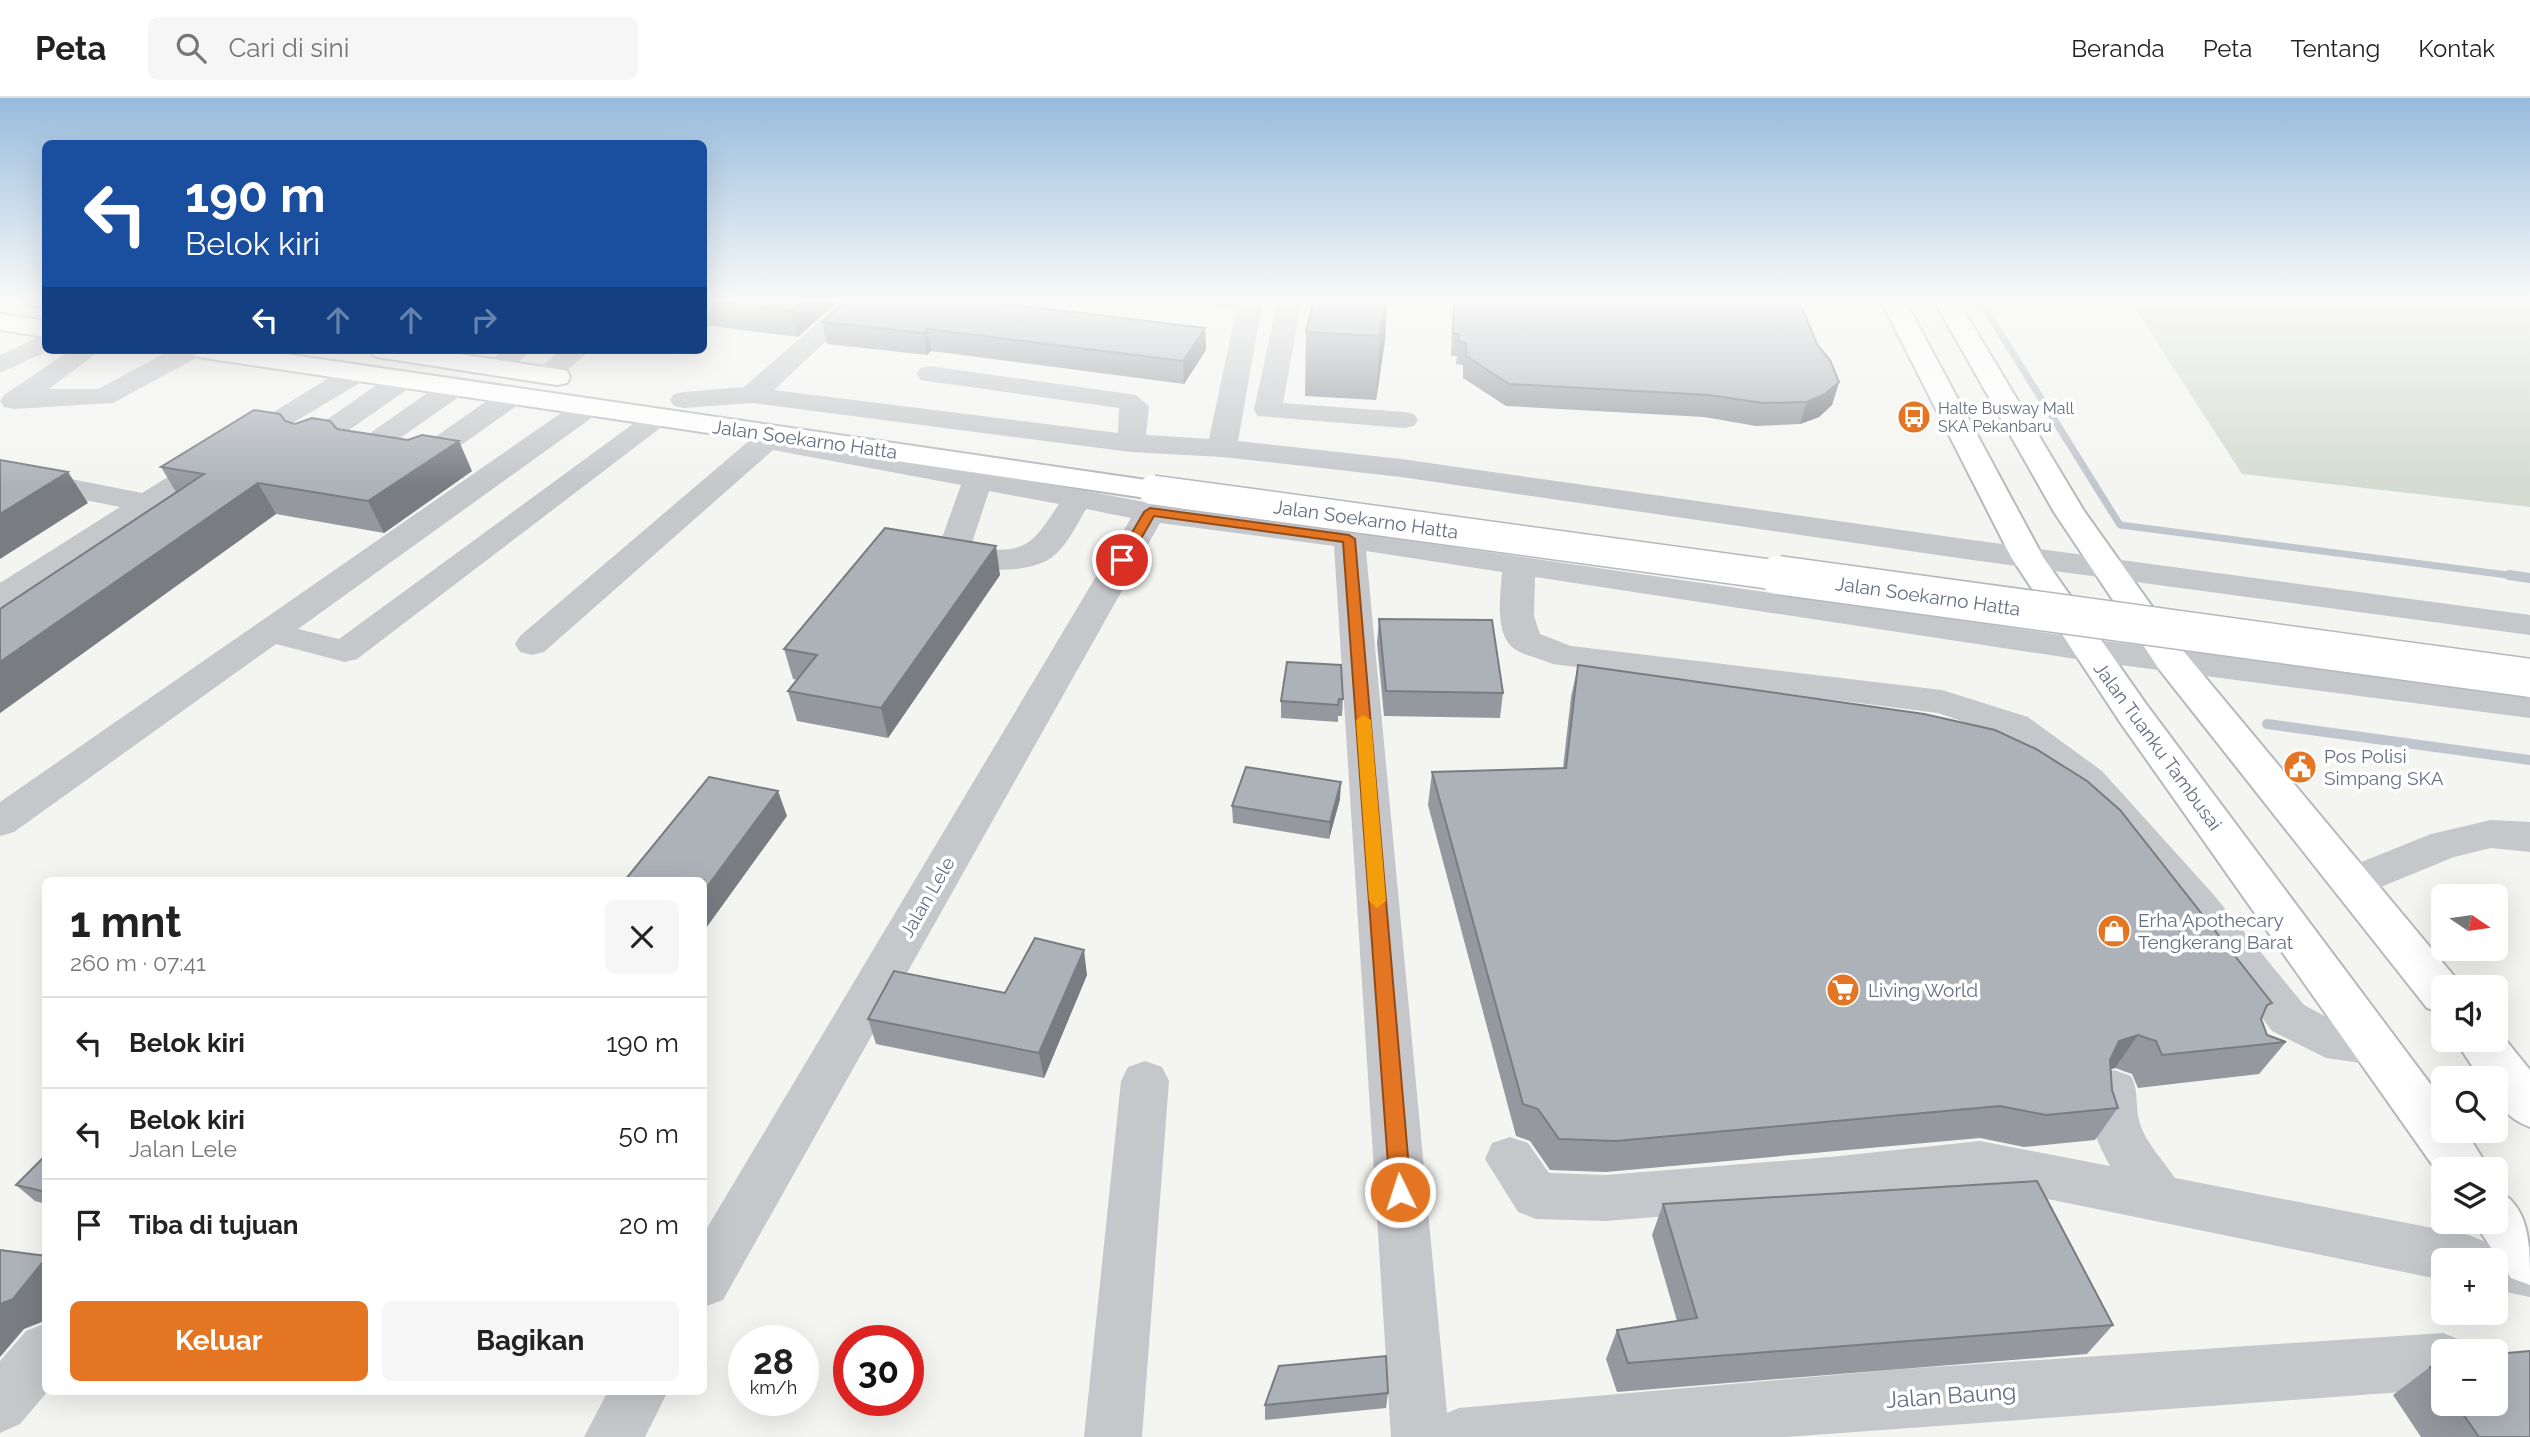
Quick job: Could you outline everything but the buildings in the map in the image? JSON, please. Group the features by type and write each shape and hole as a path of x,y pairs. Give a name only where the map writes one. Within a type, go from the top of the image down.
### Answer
{"main road":[{"name":"Jalan Soekarno Hatta","path":"291,361 530,390 684,400 1154,491 2530,654"},
{"name":"Jalan Tuanku Tambusai","path":"1925,361 2027,557 2088,650 2455,1157"},
{"path":"1981,361 2069,512 2105,568 2172,661 2431,980"},
{"name":"Jalan Soekarno Hatta","path":"400,376 497,367 530,390 620,413 1154,491 2530,678"},
{"path":"2027,557 2172,661"},
{"path":"2088,650 2095,605 2105,568"},
{"path":"2487,1052 2530,1106"},
{"path":"2508,1230 2530,1260"}],"street":[{"path":"10,403 71,361"},
{"path":"10,403 103,397 169,361"},
{"path":"497,367 504,361"},
{"path":"491,475 446,465 564,361"},
{"path":"752,395 789,361"},
{"path":"1222,448 1239,361"},
{"path":"1277,361 1267,408 1271,411 1404,420"},
{"path":"930,374 1132,403 1135,409 1131,443"},
{"path":"400,376 363,451 423,459 530,390"},
{"path":"312,443 400,376"},
{"path":"279,443 400,376"},
{"path":"339,447 400,376"},
{"path":"0,598 147,503 400,376"},
{"path":"928,419 957,378"},
{"name":"Jalan Soekarno Hatta","path":"684,400 752,395 1131,443 1222,448 1401,468 2530,625"},
{"path":"1260,452 1271,411"},
{"path":"620,413 345,652 285,636 620,413"},
{"path":"0,822 491,475 620,413 1078,498 1154,491 1349,539 2088,650 2530,706"},
{"path":"532,644 767,440"},
{"path":"0,474 147,503"},
{"path":"978,480 954,549 963,556 1010,561 1028,560 1044,549 1078,498"},
{"name":"Jalan Lele","path":"707,1277 1154,491"},
{"path":"1349,539 1420,1437"},
{"path":"1519,564 1517,616 1525,639 1564,656 1942,702 2015,726 2088,780 2198,905 2288,1018 2326,1039 2375,1046"},
{"path":"2354,882 2445,844 2491,834 2530,837"},
{"path":"2198,905 2241,982 2289,1048 2267,1052"},
{"path":"1113,1437 1145,1082"},
{"path":"2114,1090 2110,1108 2116,1130 2159,1198"},
{"path":"1510,1159 1536,1196 1606,1198 1830,1180 1980,1163 2431,1252"},
{"path":"2508,1267 2530,1272"},
{"path":"0,1404 42,1355"},
{"name":"Jalan Baung","path":"1459,1437 1903,1398 2431,1362"},
{"path":"613,1437 638,1395"}],"shaded area":[{"path":"2169,361 2530,361 2530,507 2242,474"}],"waterway":[{"path":"2018,361 2120,525 2523,577"},
{"path":"2509,575 2523,577"},
{"path":"2523,577 2530,578"},
{"path":"2267,724 2530,760"}],"slow traffic":[{"path":"1363,720 1377,901"}],"place":[{"name":"Halte Busway Mall SKA Pekanbaru","path":"1914,417"},
{"name":"Pos Polisi Simpang SKA","path":"2300,767"},
{"name":"Erha Apothecary Tengkerang Barat","path":"2114,931"},
{"name":"Living World","path":"1843,990"}],"route":[{"path":"1122,560 1150,512 1349,539 1400,1192"}]}
